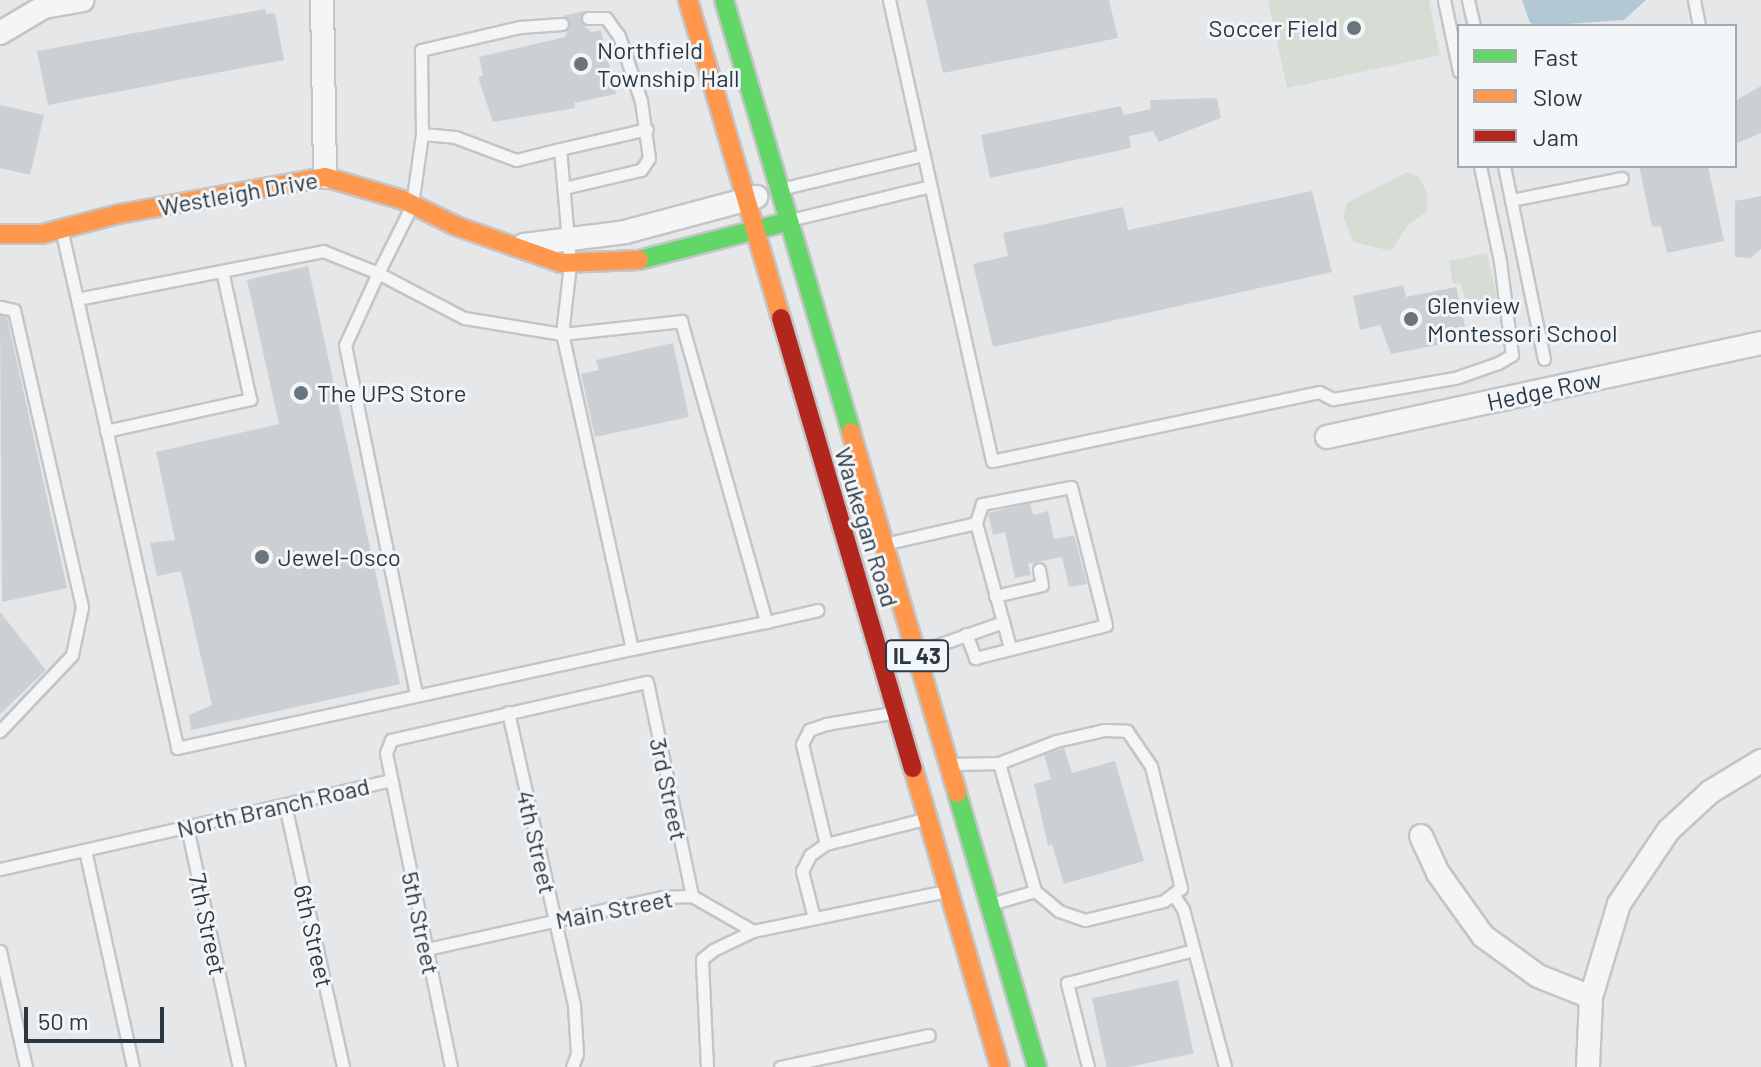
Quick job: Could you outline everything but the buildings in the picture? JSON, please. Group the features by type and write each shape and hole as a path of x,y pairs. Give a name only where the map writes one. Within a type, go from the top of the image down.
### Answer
{"main road":[{"name":"Waukegan Road","path":"688,0 877,645 901,654 948,763 965,887 1037,1067"},
{"name":"Waukegan Road","path":"724,0 884,544 901,654 896,712 928,818 965,887 972,910 1000,1067"},
{"name":"Westleigh Drive","path":"0,234 61,229 325,177 412,205 514,246"},
{"name":"Westleigh Drive","path":"570,253 644,260 789,221"},
{"path":"877,645 901,654"}],"street":[{"path":"0,33 44,7 82,0"},
{"path":"322,0 325,177"},
{"name":"Westleigh Drive","path":"514,246 570,253 780,189"},
{"name":"Hedge Row","path":"1327,437 1761,343"},
{"path":"1588,1067 1591,997 1619,904 1641,867 1669,830 1710,792 1761,761"},
{"path":"1421,836 1438,873 1483,936 1538,976 1591,997"}],"lane":[{"path":"889,0 992,461 1319,392 1333,399 1455,378 1512,355 1500,261 1480,168"},
{"path":"1444,0 1457,62"},
{"path":"1468,0 1474,24"},
{"path":"1694,0 1699,24"},
{"path":"564,188 641,170 649,158 647,129 619,36 606,18 588,18"},
{"path":"416,695 345,345 412,205 422,134 421,50 520,27 562,24"},
{"path":"422,134 455,137 516,160 647,129"},
{"path":"560,149 570,253 562,334 632,649"},
{"path":"780,189 923,155"},
{"path":"1504,168 1544,359"},
{"path":"1511,200 1622,178"},
{"path":"789,221 930,186"},
{"path":"61,229 177,748 818,610"},
{"path":"77,299 323,251 378,273 464,318 562,334 681,321 766,622"},
{"path":"106,431 250,399 222,271"},
{"path":"0,307 14,310 82,607 72,655 0,731"},
{"path":"966,634 975,658 1106,625 1077,495 1066,487 994,501 978,509 976,523 1010,647"},
{"path":"884,544 976,523"},
{"path":"995,596 1042,585 1039,569"},
{"path":"901,654 1003,622"},
{"name":"North Branch Road","path":"0,869 391,780 386,753 391,740 647,682"},
{"name":"3rd Street","path":"647,682 692,896"},
{"name":"4th Street","path":"508,712 574,1006 577,1054 572,1067"},
{"path":"826,844 802,744 809,730 896,712"},
{"path":"948,763 999,763 1056,741 1104,730 1127,731 1151,766 1181,877 1175,897 1194,950 1225,1067"},
{"path":"999,763 1035,891 1059,911 1085,920 1175,897"},
{"name":"5th Street","path":"391,780 451,1067"},
{"name":"6th Street","path":"285,805 343,1067"},
{"path":"814,918 802,871 810,855 826,844 928,818"},
{"name":"7th Street","path":"187,827 239,1067"},
{"path":"85,850 133,1067"},
{"path":"707,1067 702,959 753,931 965,887"},
{"path":"972,910 1035,891"},
{"name":"Main Street","path":"427,949 661,897 692,896 753,931"},
{"path":"1088,1067 1067,983 1194,950"},
{"path":"0,951 26,1067"},
{"path":"780,1067 929,1035"}],"shaded area":[{"name":"Soccer Field","path":"1268,0 1429,0 1440,55 1287,88"},
{"path":"1407,172 1419,177 1427,193 1427,211 1407,226 1391,251 1353,242 1343,216 1347,203"},
{"path":"1487,253 1497,298 1466,305 1461,283 1453,284 1449,261"}],"water":[{"path":"1522,0 1646,0 1624,20 1530,23"}],"traffic: fast":[{"path":"724,0 851,432"},
{"path":"639,260 778,224"},
{"path":"957,793 1037,1067"}],"traffic: slow":[{"path":"688,0 781,318"},
{"path":"0,234 42,234 119,214 325,177 403,200 456,226 561,263 639,260"},
{"path":"851,432 957,793"},
{"path":"913,768 1000,1067"}],"traffic: jam":[{"path":"781,318 913,768"}],"place":[{"name":"Soccer Field","path":"1354,28"},
{"name":"Northfield Township Hall","path":"581,64"},
{"name":"Glenview Montessori School","path":"1411,319"},
{"name":"The UPS Store","path":"301,393"},
{"name":"Jewel-Osco","path":"262,557"}]}
